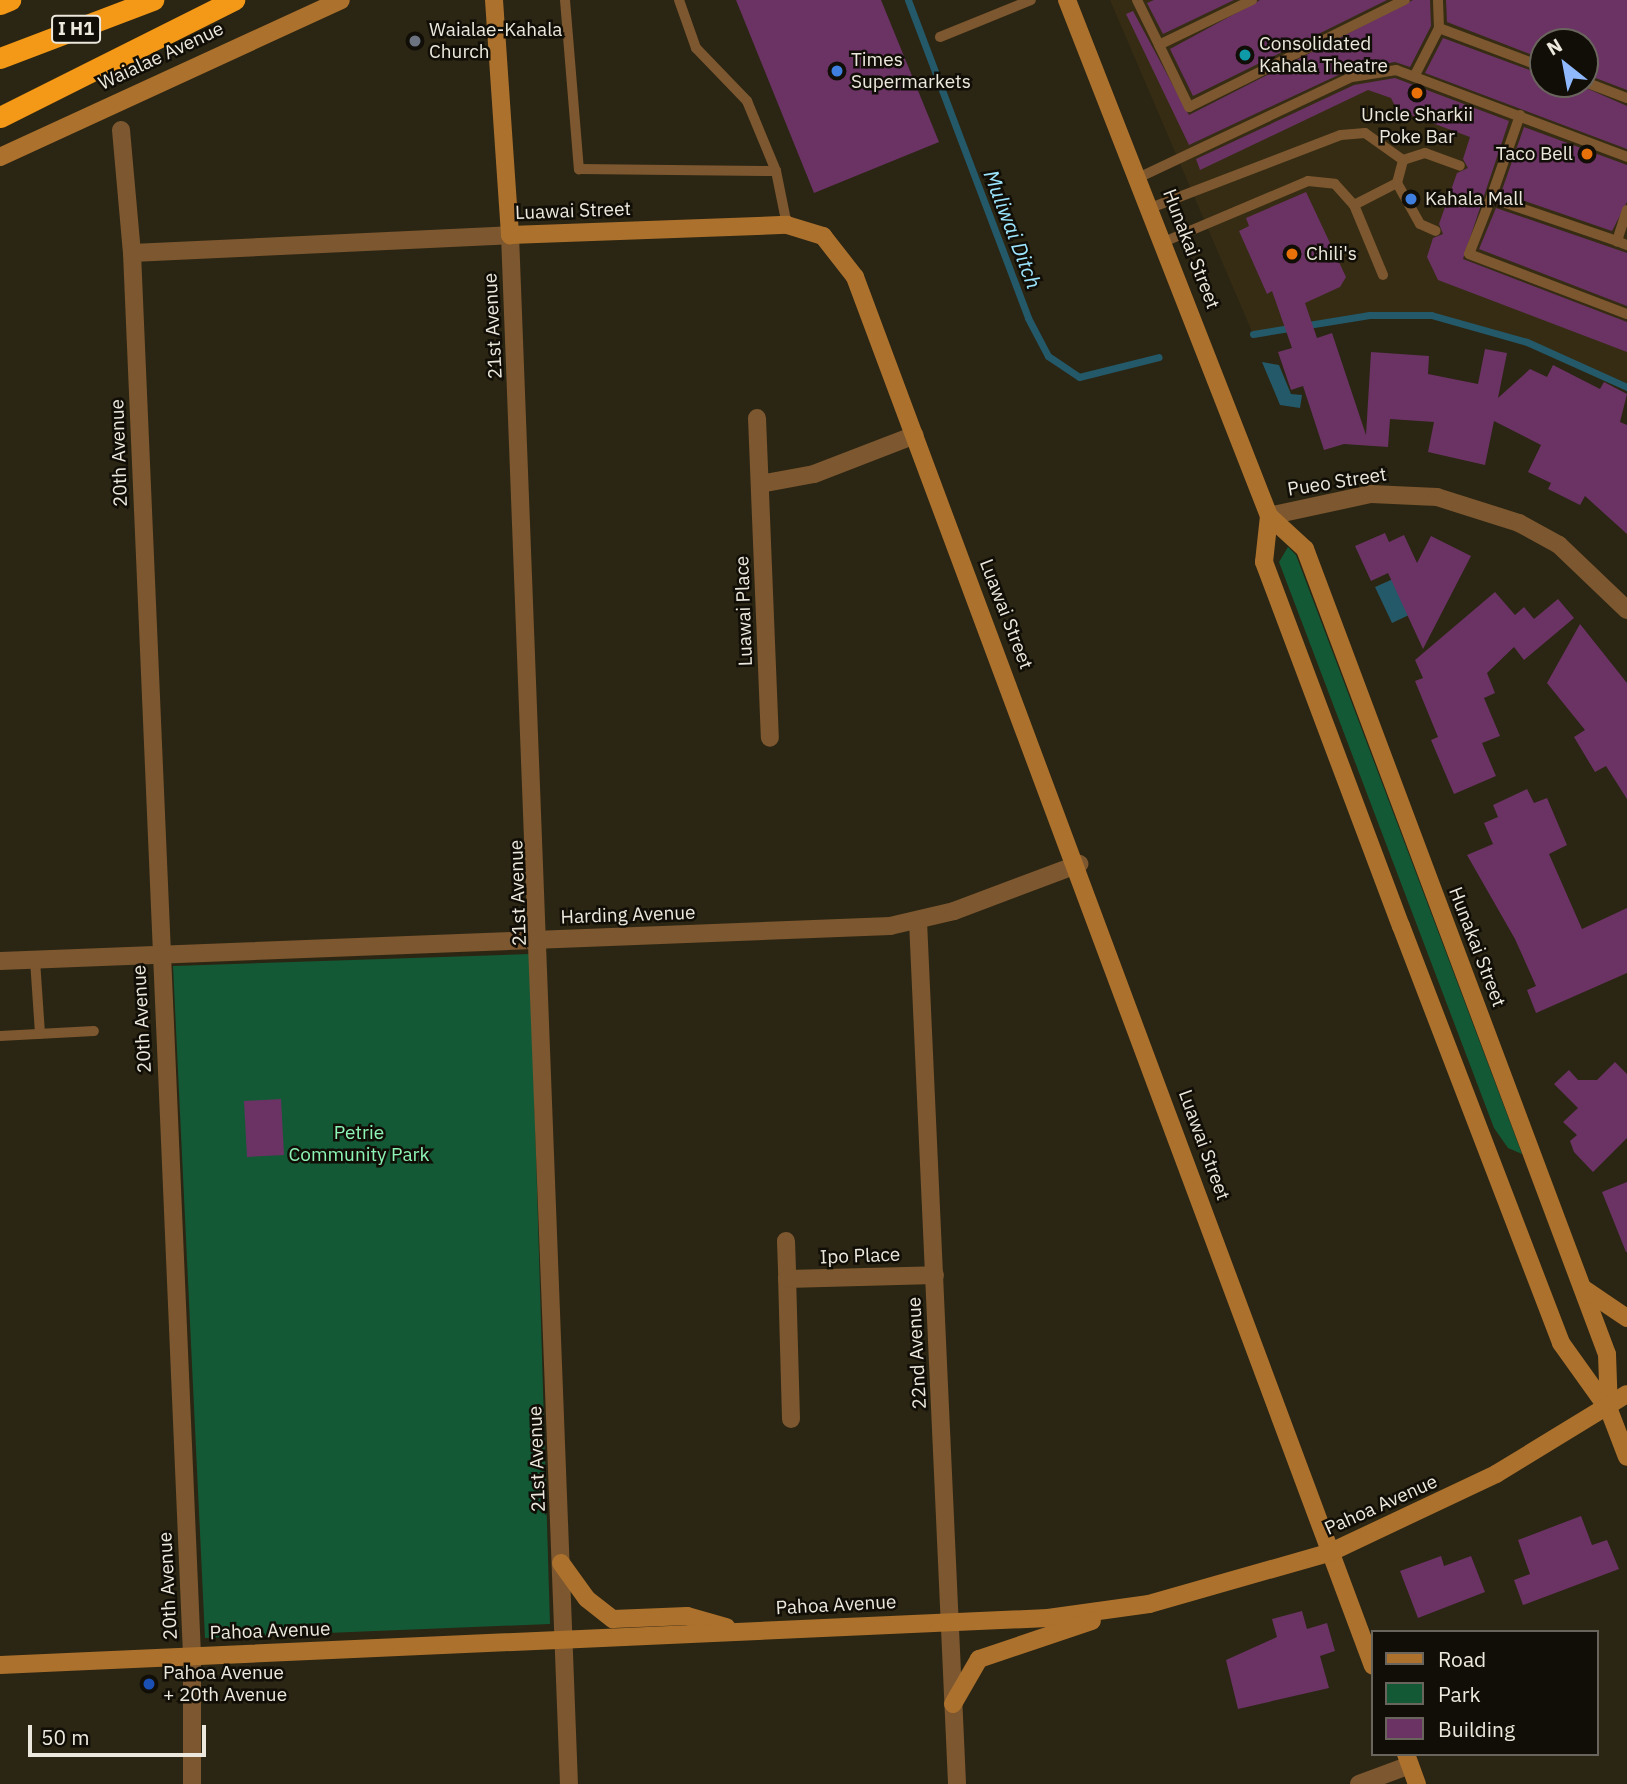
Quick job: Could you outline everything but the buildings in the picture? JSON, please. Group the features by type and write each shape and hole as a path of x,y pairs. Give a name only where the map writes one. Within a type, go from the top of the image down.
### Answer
{"highway":[{"path":"0,4 10,0"},
{"name":"I H1","path":"0,58 153,0"},
{"path":"0,117 234,0"}],"street":[{"name":"Waialae Avenue","path":"0,157 341,0"},
{"path":"479,0 497,33"},
{"name":"21st Avenue","path":"494,0 510,235 541,940 569,1784"},
{"name":"Hunakai Street","path":"1067,0 1153,207 1269,516 1264,562 1561,1343 1609,1409 1627,1457"},
{"name":"20th Avenue","path":"121,130 132,253 192,1655 192,1784"},
{"name":"Luawai Street","path":"132,253 786,225 823,236 845,261 915,435 1079,864 1372,1663"},
{"name":"Luawai Place","path":"757,418 770,738"},
{"path":"760,484 814,474 915,435"},
{"name":"Pueo Street","path":"1269,516 1371,494 1437,497 1519,523 1559,545 1627,610"},
{"name":"Hunakai Street","path":"1269,516 1305,549 1608,1354 1609,1409"},
{"name":"Harding Avenue","path":"0,961 541,940 918,921 1079,864"},
{"name":"22nd Avenue","path":"918,921 957,1784"},
{"path":"786,1241 791,1419"},
{"name":"Ipo Place","path":"787,1279 935,1275"},
{"path":"1584,1289 1627,1318"},
{"name":"Pahoa Avenue","path":"0,1665 950,1620 1048,1618 1149,1604 1331,1552 1456,1495 1609,1409 1627,1394"},
{"path":"561,1563 587,1599 613,1619 687,1616 743,1631"},
{"path":"953,1704 979,1659 1149,1604"},
{"path":"1359,1784 1408,1759 1417,1784"}],"lane":[{"path":"565,0 579,169 776,171"},
{"path":"679,0 696,48 747,102 776,171 786,225"},
{"path":"940,37 1031,0"},
{"path":"1137,0 1189,107 1405,0"},
{"path":"1159,45 1252,0"},
{"path":"1415,75 1439,28 1438,0"},
{"path":"1439,28 1529,61"},
{"path":"1140,177 1352,77 1396,69 1627,158"},
{"path":"1599,87 1627,98"},
{"path":"1520,116 1492,198 1469,254 1627,314"},
{"path":"1153,207 1341,135 1365,134 1404,160"},
{"path":"1404,160 1424,153 1460,166"},
{"path":"1354,205 1397,183 1404,160"},
{"path":"1166,241 1308,181 1335,184 1354,205 1383,275"},
{"path":"1397,183 1420,224 1436,231"},
{"path":"1492,198 1622,243 1627,210"},
{"path":"35,960 40,1034"},
{"path":"0,1036 94,1031"}],"shaded area":[{"name":"Kahala Mall","path":"1110,0 1627,0 1627,387 1527,342 1431,315 1369,315 1253,334"}],"green space":[{"path":"1288,547 1296,555 1522,1154 1508,1148 1494,1128 1279,562"},
{"name":"Petrie Community Park","path":"530,954 550,1624 205,1638 173,966"}],"water":[{"path":"1262,362 1279,365 1291,394 1302,395 1300,408 1280,405"},
{"path":"1393,579 1409,615 1392,623 1375,587"}],"waterway":[{"name":"Muliwai Ditch","path":"908,0 1028,318 1048,356 1079,377 1159,357"},
{"name":"Muliwai Ditch","path":"1253,334 1369,315 1431,315 1527,342 1627,387"}],"place":[{"name":"Waialae-Kahala Church","path":"415,41"},
{"name":"Consolidated Kahala Theatre","path":"1245,55"},
{"name":"Times Supermarkets","path":"837,71"},
{"name":"Uncle Sharkii Poke Bar","path":"1417,93"},
{"name":"Taco Bell","path":"1587,154"},
{"name":"Kahala Mall","path":"1411,199"},
{"name":"Chili's","path":"1292,254"},
{"name":"Pahoa Avenue + 20th Avenue","path":"149,1684"}]}
